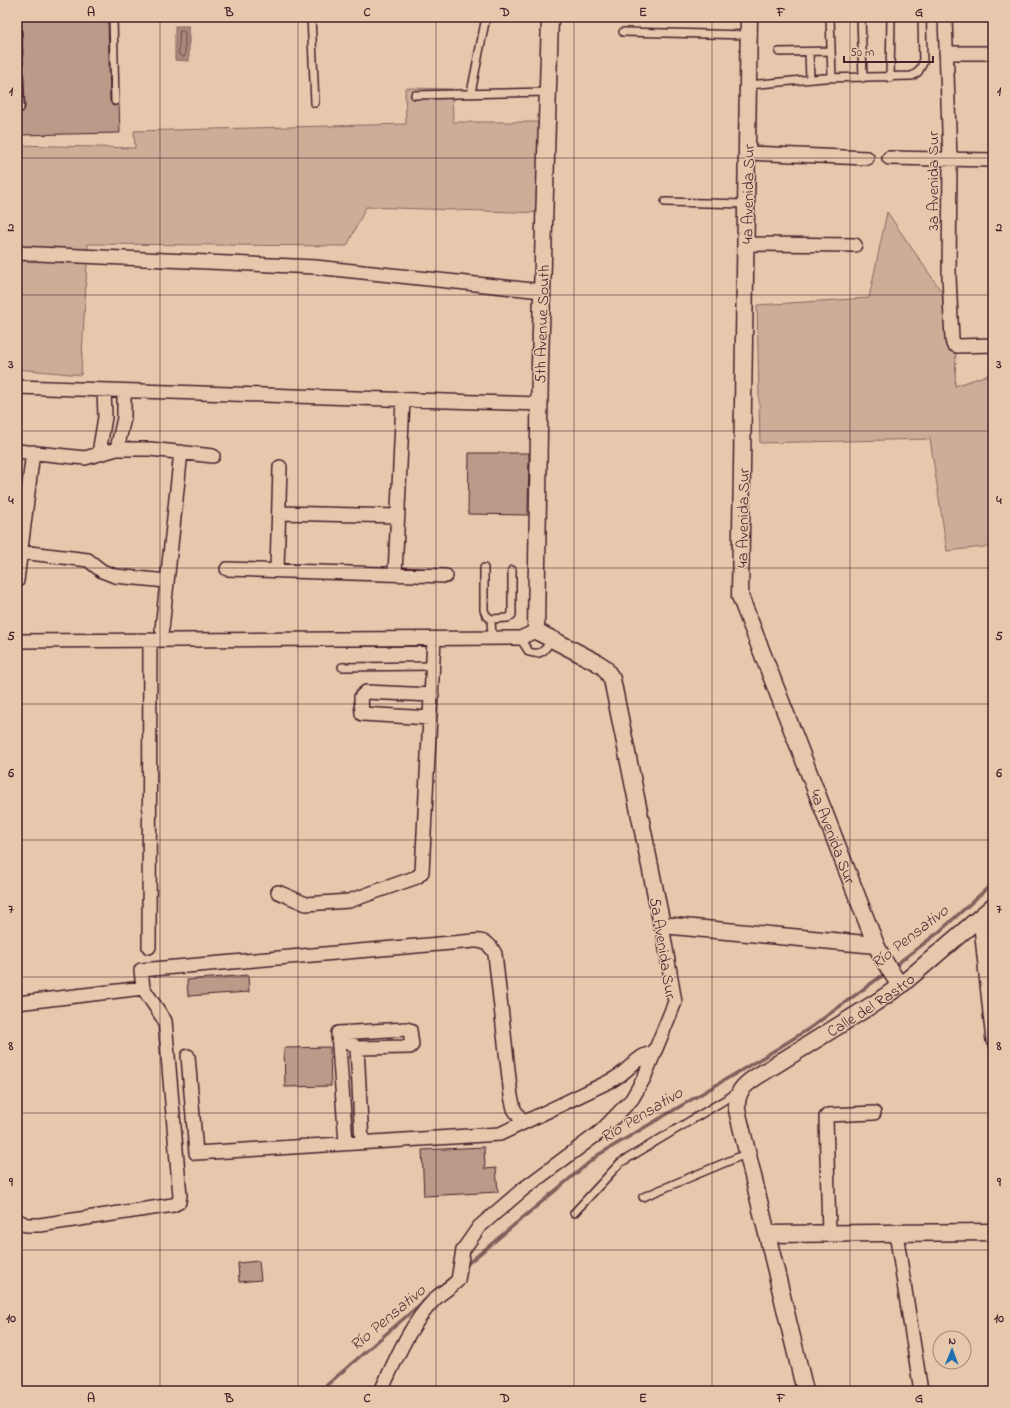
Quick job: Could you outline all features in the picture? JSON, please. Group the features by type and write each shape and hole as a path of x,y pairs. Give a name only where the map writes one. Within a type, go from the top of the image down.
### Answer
{"street":[{"name":"5th Avenue South","path":"536,631 539,404 550,17"},
{"name":"4a Avenida Sur","path":"749,17 740,596 870,941 898,982"},
{"name":"3a Avenida Sur","path":"945,17 950,159 949,277 953,344 958,346 993,345"},
{"path":"946,53 993,53"},
{"path":"748,153 867,158"},
{"path":"889,158 993,160"},
{"path":"746,244 855,245"},
{"path":"17,253 315,267 542,291"},
{"path":"17,387 539,404"},
{"path":"99,453 105,417 104,390"},
{"path":"117,449 124,418 124,391"},
{"path":"395,574 403,400"},
{"path":"17,451 85,458 117,449 150,448 213,456"},
{"path":"17,581 33,452"},
{"path":"162,629 181,452"},
{"path":"277,570 280,468"},
{"path":"279,513 398,516"},
{"path":"21,552 88,560 102,571 115,576 167,581"},
{"path":"227,569 446,576"},
{"path":"17,641 520,638 536,631"},
{"name":"5a Avenida Sur","path":"381,1391 409,1332 434,1300 458,1280 461,1258 468,1242 479,1228 494,1213 600,1132 632,1099 644,1078 675,1002 662,925 612,679 604,667 536,631"},
{"path":"278,892 306,904 349,901 417,877 422,872 434,639"},
{"path":"149,947 150,641"},
{"path":"430,718 362,714 361,697 366,692 432,695"},
{"name":"Calle del Rastro","path":"739,1091 750,1081 875,1004 898,982 980,918 993,906"},
{"path":"980,918 993,1041"},
{"path":"662,925 870,941"},
{"path":"17,1220 26,1225 40,1226 173,1205 178,1202 180,1196 165,1021 143,988 141,970 474,940 483,942 491,946 495,954 511,1096 514,1109 523,1123"},
{"path":"17,1003 143,988"},
{"path":"406,1029 410,1030 412,1045 410,1047 357,1048 338,1033 406,1029"},
{"path":"338,1033 346,1143"},
{"path":"357,1048 362,1142"},
{"path":"188,1056 196,1153 500,1134 611,1081 620,1076 642,1056 649,1053 655,1053"},
{"path":"739,1091 737,1110 805,1391"},
{"path":"829,1234 826,1117 828,1115 874,1113"},
{"path":"768,1234 993,1232"},
{"path":"896,1233 921,1391"}],"lane":[{"path":"113,17 114,101"},
{"path":"311,17 314,103"},
{"path":"471,93 486,17"},
{"path":"830,17 832,78"},
{"path":"861,17 863,78"},
{"path":"890,78 891,17"},
{"path":"749,85 810,79 890,78 912,76 918,72 923,63 922,17"},
{"path":"17,29 20,108"},
{"path":"623,32 749,35"},
{"path":"779,52 831,51"},
{"path":"809,52 810,79"},
{"path":"415,95 548,92"},
{"path":"665,202 746,204"},
{"path":"484,568 484,610 486,615 491,619 508,618 512,615 512,570"},
{"path":"491,619 492,638"},
{"path":"520,638 529,652 537,654 544,651 552,639"},
{"path":"342,667 433,666"},
{"path":"574,1213 620,1163 739,1091"},
{"path":"643,1197 748,1152"}],"shaded area":[{"path":"405,88 452,89 453,122 544,122 543,213 366,207 347,246 88,244 81,375 17,369 17,145 135,148 134,131 406,124"},
{"path":"887,212 957,314 955,386 993,373 993,546 947,551 930,439 760,443 757,305 869,298"}],"water":[{"path":"175,26 189,26 189,61 175,60"}],"building":[{"path":"17,17 108,17 110,101 113,106 119,104 120,133 17,135 17,112 22,112 25,108 22,29 17,24"},
{"path":"469,453 529,453 528,515 468,514"},
{"path":"248,975 249,992 188,996 187,980"},
{"path":"330,1047 331,1086 285,1087 284,1048"},
{"path":"484,1147 485,1169 496,1168 498,1192 424,1196 422,1150"},
{"path":"259,1261 261,1280 239,1282 238,1263"}],"waterway":[{"name":"Río Pensativo","path":"893,967 939,932 993,883"},
{"name":"Río Pensativo","path":"465,1266 598,1155 810,1028 887,972"},
{"name":"Río Pensativo","path":"443,1284 454,1276"},
{"name":"Río Pensativo","path":"320,1391 431,1295"}]}
